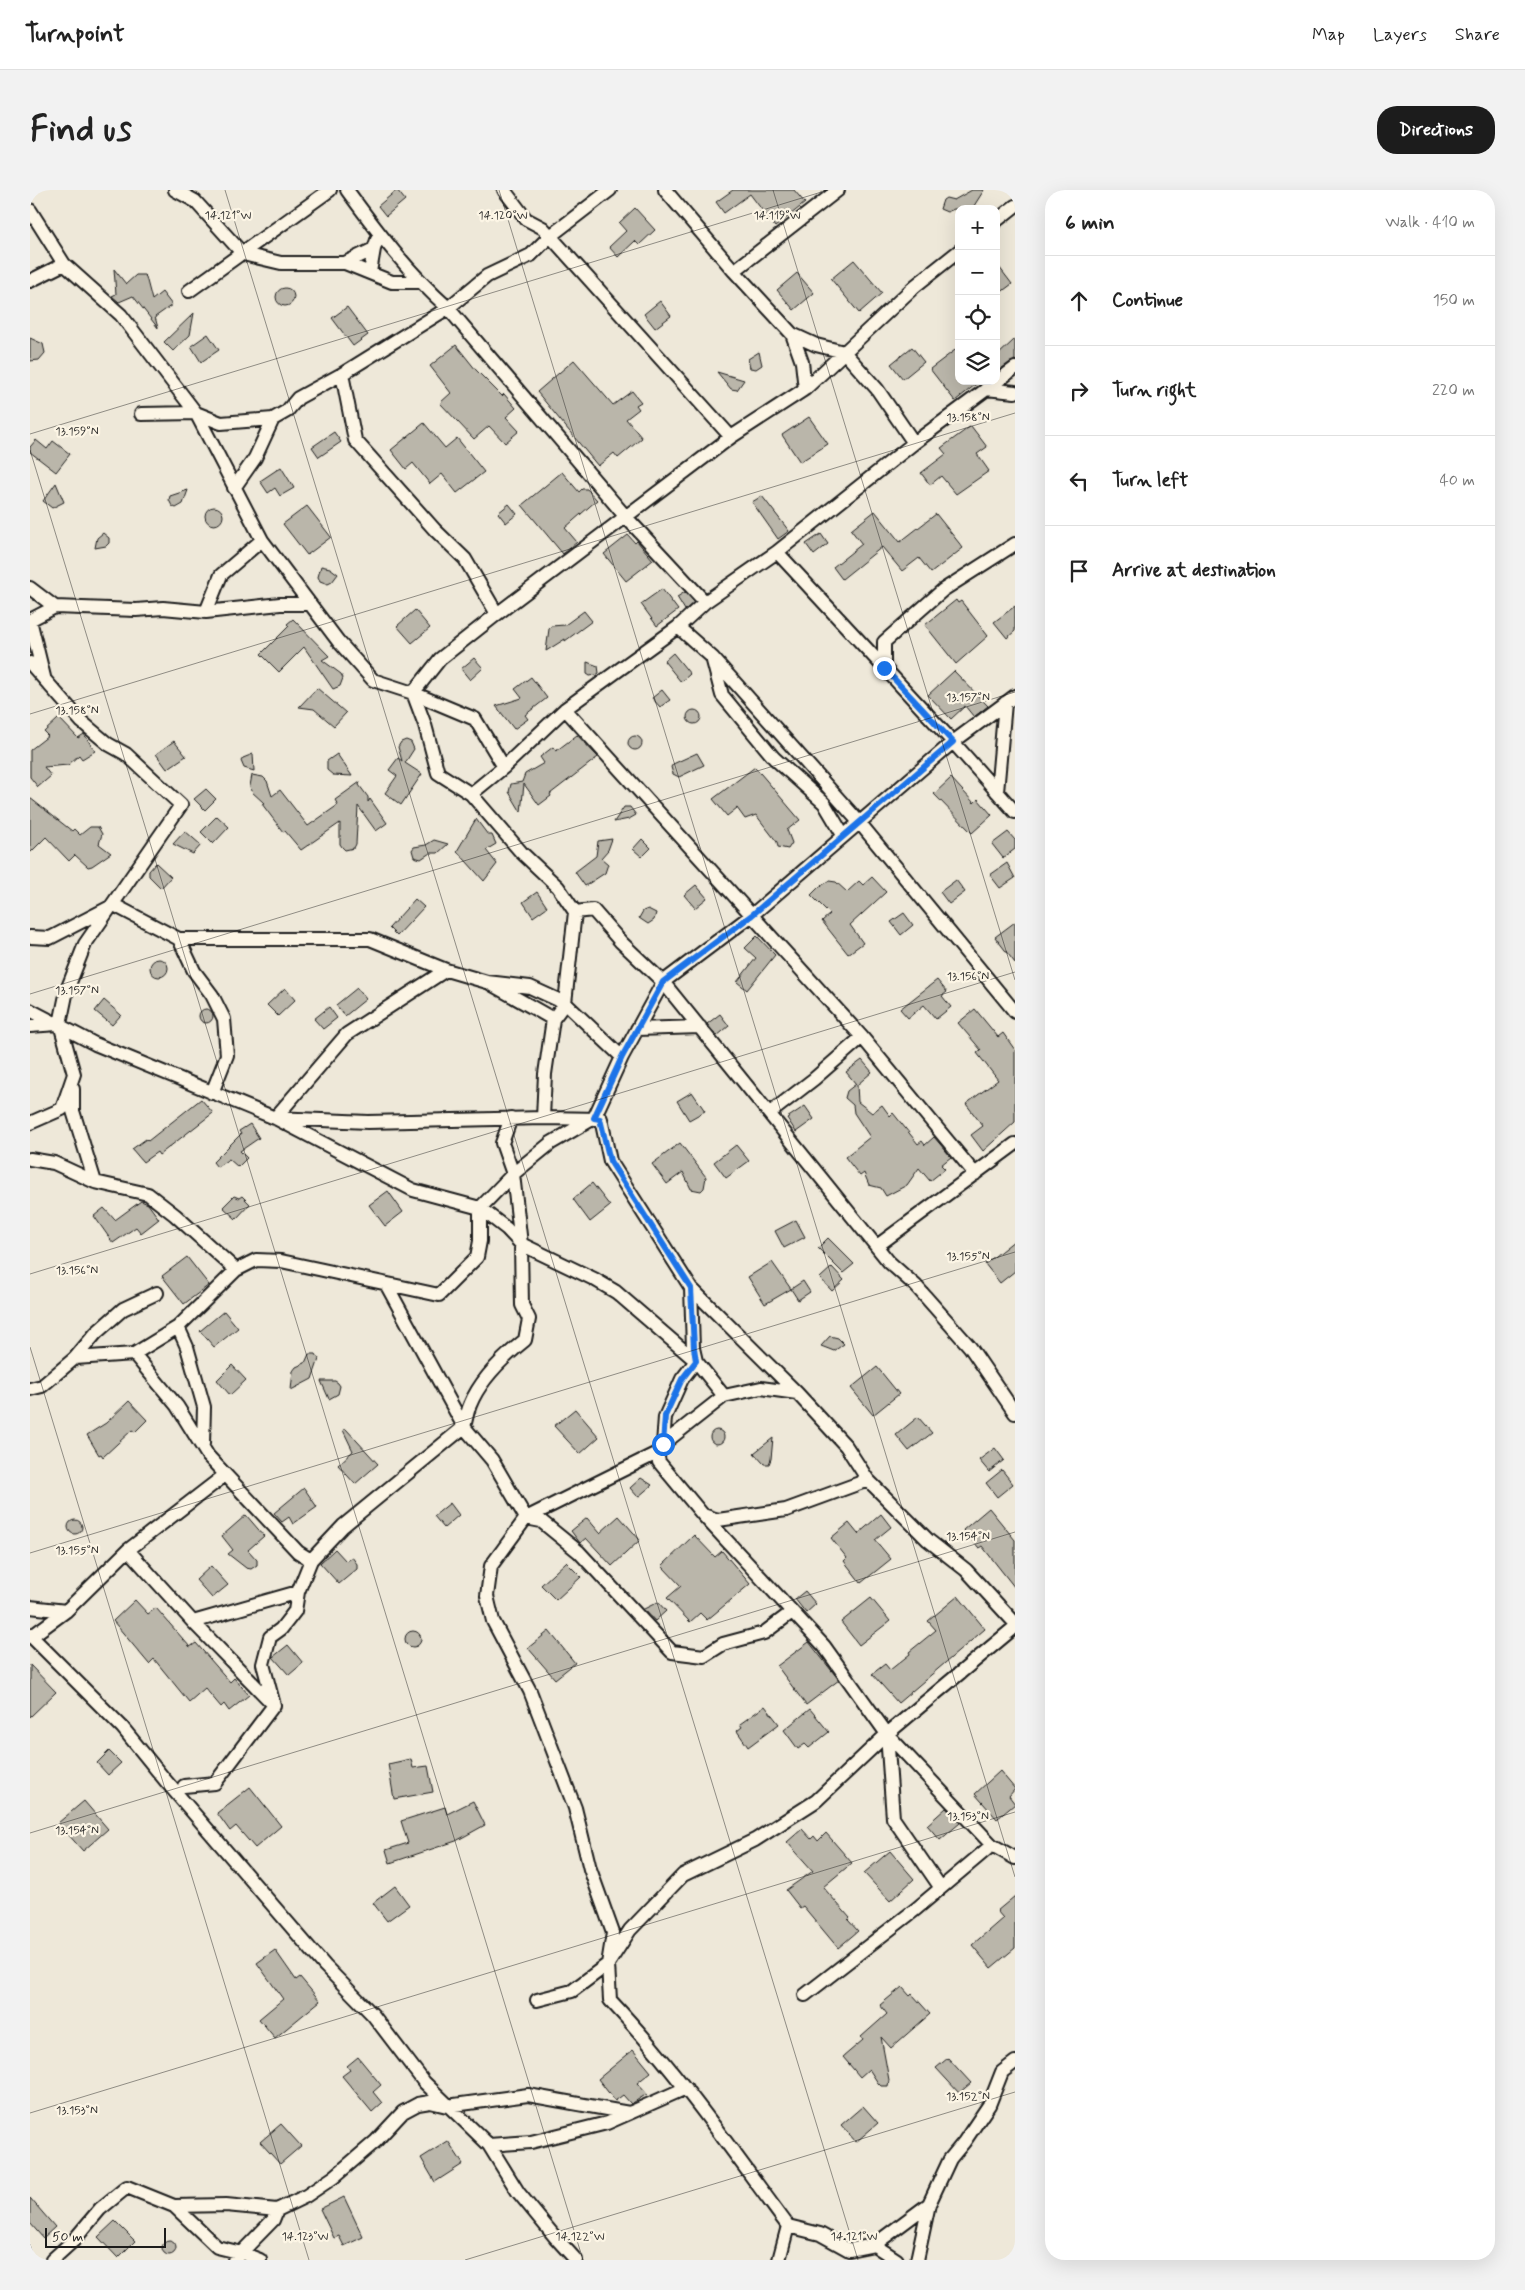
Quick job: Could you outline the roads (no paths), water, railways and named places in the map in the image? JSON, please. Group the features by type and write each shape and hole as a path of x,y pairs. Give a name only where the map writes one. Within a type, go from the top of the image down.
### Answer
{"street":[{"path":"175,190 193,195 243,254 281,263 345,263 392,282 419,282"},
{"path":"189,291 330,190"},
{"path":"347,190 379,234 419,282 448,308 625,516 704,602"},
{"path":"504,190 526,219 542,228 731,437"},
{"path":"141,414 196,413 222,423 273,419 287,411 298,398 342,374 448,308 487,276 531,255 549,237 610,190"},
{"path":"665,190 734,271 792,334 816,345 844,352 877,389 914,443"},
{"path":"734,271 838,190"},
{"path":"1000,218 1015,206"},
{"path":"30,210 64,264 121,315 196,413 262,540 338,641 373,680 413,693 475,719 504,767"},
{"path":"370,272 379,234"},
{"path":"345,263 374,249"},
{"path":"413,693 440,658 731,437 805,388 915,286 955,254"},
{"path":"30,281 64,264"},
{"path":"792,334 802,362 805,388"},
{"path":"471,794 504,767 565,709 678,627 704,602 776,552 914,443 1015,368"},
{"path":"342,374 355,440 435,530 465,559 497,614"},
{"path":"986,389 1015,392"},
{"path":"234,488 254,458 273,419"},
{"path":"206,612 221,575 262,540"},
{"path":"884,668 884,642 943,590 1015,544"},
{"path":"776,552 953,742 1015,812"},
{"path":"30,588 55,607"},
{"path":"45,682 30,620 55,607 136,610 163,608 206,612 280,604 310,604"},
{"path":"678,627 713,658 859,822 1015,1012"},
{"path":"713,658 722,695 774,758 824,803 843,835"},
{"path":"30,663 82,722 108,744 126,754 181,805 114,905 85,944 67,990 60,1024 74,1074 73,1111 95,1182"},
{"path":"413,693 425,725 438,773 471,794 522,852 558,888 576,912 565,1003 553,1018 545,1074 542,1118"},
{"path":"75,1358 134,1354 178,1327 236,1270 256,1260 281,1261 439,1295 476,1256 480,1241 480,1208 513,1174 551,1143 594,1118 622,1057 663,982 752,915 953,742 1010,700"},
{"path":"997,792 1010,700"},
{"path":"565,709 862,1037 975,1174"},
{"path":"30,938 50,938 114,905"},
{"path":"114,905 179,938 370,939 446,970 487,982 530,987 565,1003 622,1057"},
{"path":"576,912 594,910 621,942 663,982 889,1262 916,1286 970,1346 1015,1413"},
{"path":"179,938 194,971 212,995 224,1019 227,1055 212,1094"},
{"path":"275,1118 347,1034 446,970"},
{"path":"487,982 553,1018"},
{"path":"30,1010 95,1044 212,1094 275,1118 413,1190 480,1208 507,1229 521,1244 594,1279 616,1292 696,1361 724,1396"},
{"path":"30,1026 60,1024"},
{"path":"637,1028 700,1027"},
{"path":"770,1114 862,1037"},
{"path":"30,1122 62,1109 74,1074"},
{"path":"275,1118 368,1122 511,1118 600,1119 610,1161 691,1288 797,1393 846,1446 868,1480 928,1540 966,1570 1015,1623"},
{"path":"274,1704 263,1664 270,1637 281,1629 295,1611 298,1592 311,1560 344,1526 464,1428 470,1404 486,1380 503,1358 525,1340 529,1319 522,1304 521,1244 513,1174 502,1143 511,1118"},
{"path":"877,1246 1015,1144"},
{"path":"30,1159 54,1163 95,1182 148,1194 175,1215 236,1270"},
{"path":"386,1284 464,1428 492,1460 526,1518 541,1521 579,1552 672,1652 704,1656 723,1644 764,1633 792,1612"},
{"path":"691,1288 696,1361 682,1379 665,1416 659,1462 703,1515 824,1646 887,1734 992,1845 1015,1858"},
{"path":"30,1389 42,1386 75,1358 96,1333 123,1309 157,1294"},
{"path":"178,1327 187,1347 204,1407 203,1444"},
{"path":"134,1354 176,1406 203,1444 208,1456 298,1552 311,1560"},
{"path":"797,1393 761,1388 724,1396 660,1449 526,1518 491,1566 487,1596 493,1622 530,1691 576,1808 590,1869 612,1933 608,1964 610,2000 638,2029 686,2088 788,2226 820,2234 849,2250 874,2245 929,2204"},
{"path":"225,1475 128,1550 66,1611 31,1635 122,1727 164,1780 325,1966 373,2015 424,2082 489,2145 518,2192 576,2260"},
{"path":"703,1515 718,1520 786,1510 868,1480"},
{"path":"128,1550 193,1622 274,1704"},
{"path":"193,1622 298,1592"},
{"path":"30,1607 66,1611"},
{"path":"537,2000 572,1991 608,1964 630,1930 683,1875 755,1840 816,1801 887,1734 1015,1627"},
{"path":"184,1786 215,1783 274,1704"},
{"path":"887,1734 893,1818 941,1888"},
{"path":"805,1995 941,1888 992,1845"},
{"path":"917,2260 929,2204 950,2159 989,2105 1002,2072 1015,2062"},
{"path":"489,2145 531,2142 607,2123 686,2088"},
{"path":"174,2206 226,2205 277,2210 306,2196 351,2164 402,2112 418,2104 430,2102 448,2106 528,2095 629,2113"},
{"path":"52,2260 74,2240 100,2209 127,2187 174,2206 217,2247 238,2256 261,2260 254,2239"},
{"path":"238,2256 273,2220 277,2210"},
{"path":"778,2260 788,2226"},
{"path":"874,2245 897,2260"}]}
